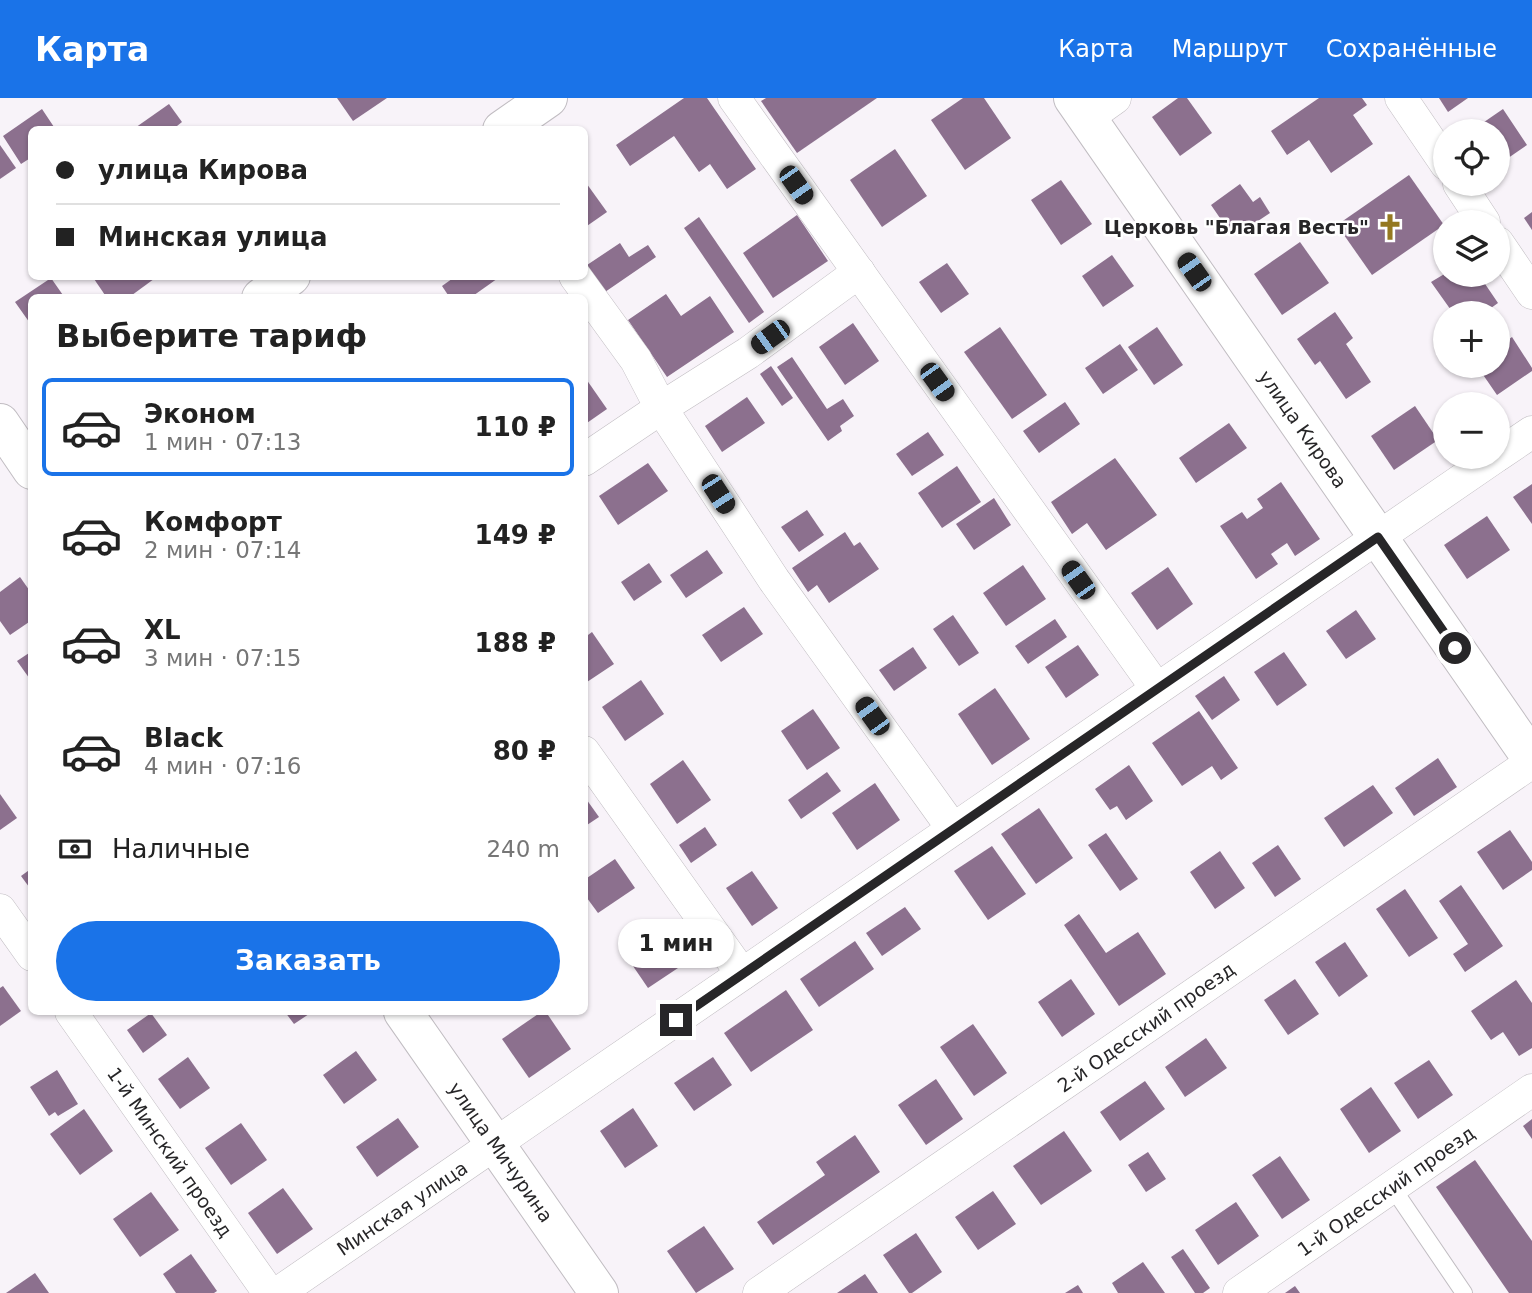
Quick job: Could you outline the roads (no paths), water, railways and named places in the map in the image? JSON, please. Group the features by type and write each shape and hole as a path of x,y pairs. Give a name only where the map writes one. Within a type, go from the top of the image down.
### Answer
{"street":[{"path":"508,126 548,98"},
{"path":"734,98 1157,689"},
{"path":"1401,98 1433,145"},
{"name":"улица Кирова","path":"1092,105 1378,537 1532,760"},
{"path":"1510,261 1532,293"},
{"path":"588,457 748,353 859,272"},
{"path":"266,294 286,280"},
{"path":"578,280 636,360 662,408 774,580 953,829"},
{"path":"0,423 22,467"},
{"name":"Минская улица","path":"1510,447 1532,432"},
{"name":"Минская улица","path":"278,1293 1478,469"},
{"path":"588,758 742,974"},
{"name":"2-й Одесский проезд","path":"759,1293 1532,760"},
{"path":"0,910 28,949"},
{"name":"1-й Минский проезд","path":"73,1015 269,1293"},
{"name":"улица Мичурина","path":"404,1015 599,1293"},
{"name":"1-й Одесский проезд","path":"1239,1293 1532,1090"}],"lane":[{"path":"1392,1187 1464,1293"}],"place":[{"name":"Церковь \"Благая Весть\"","path":"1390,227"}]}
